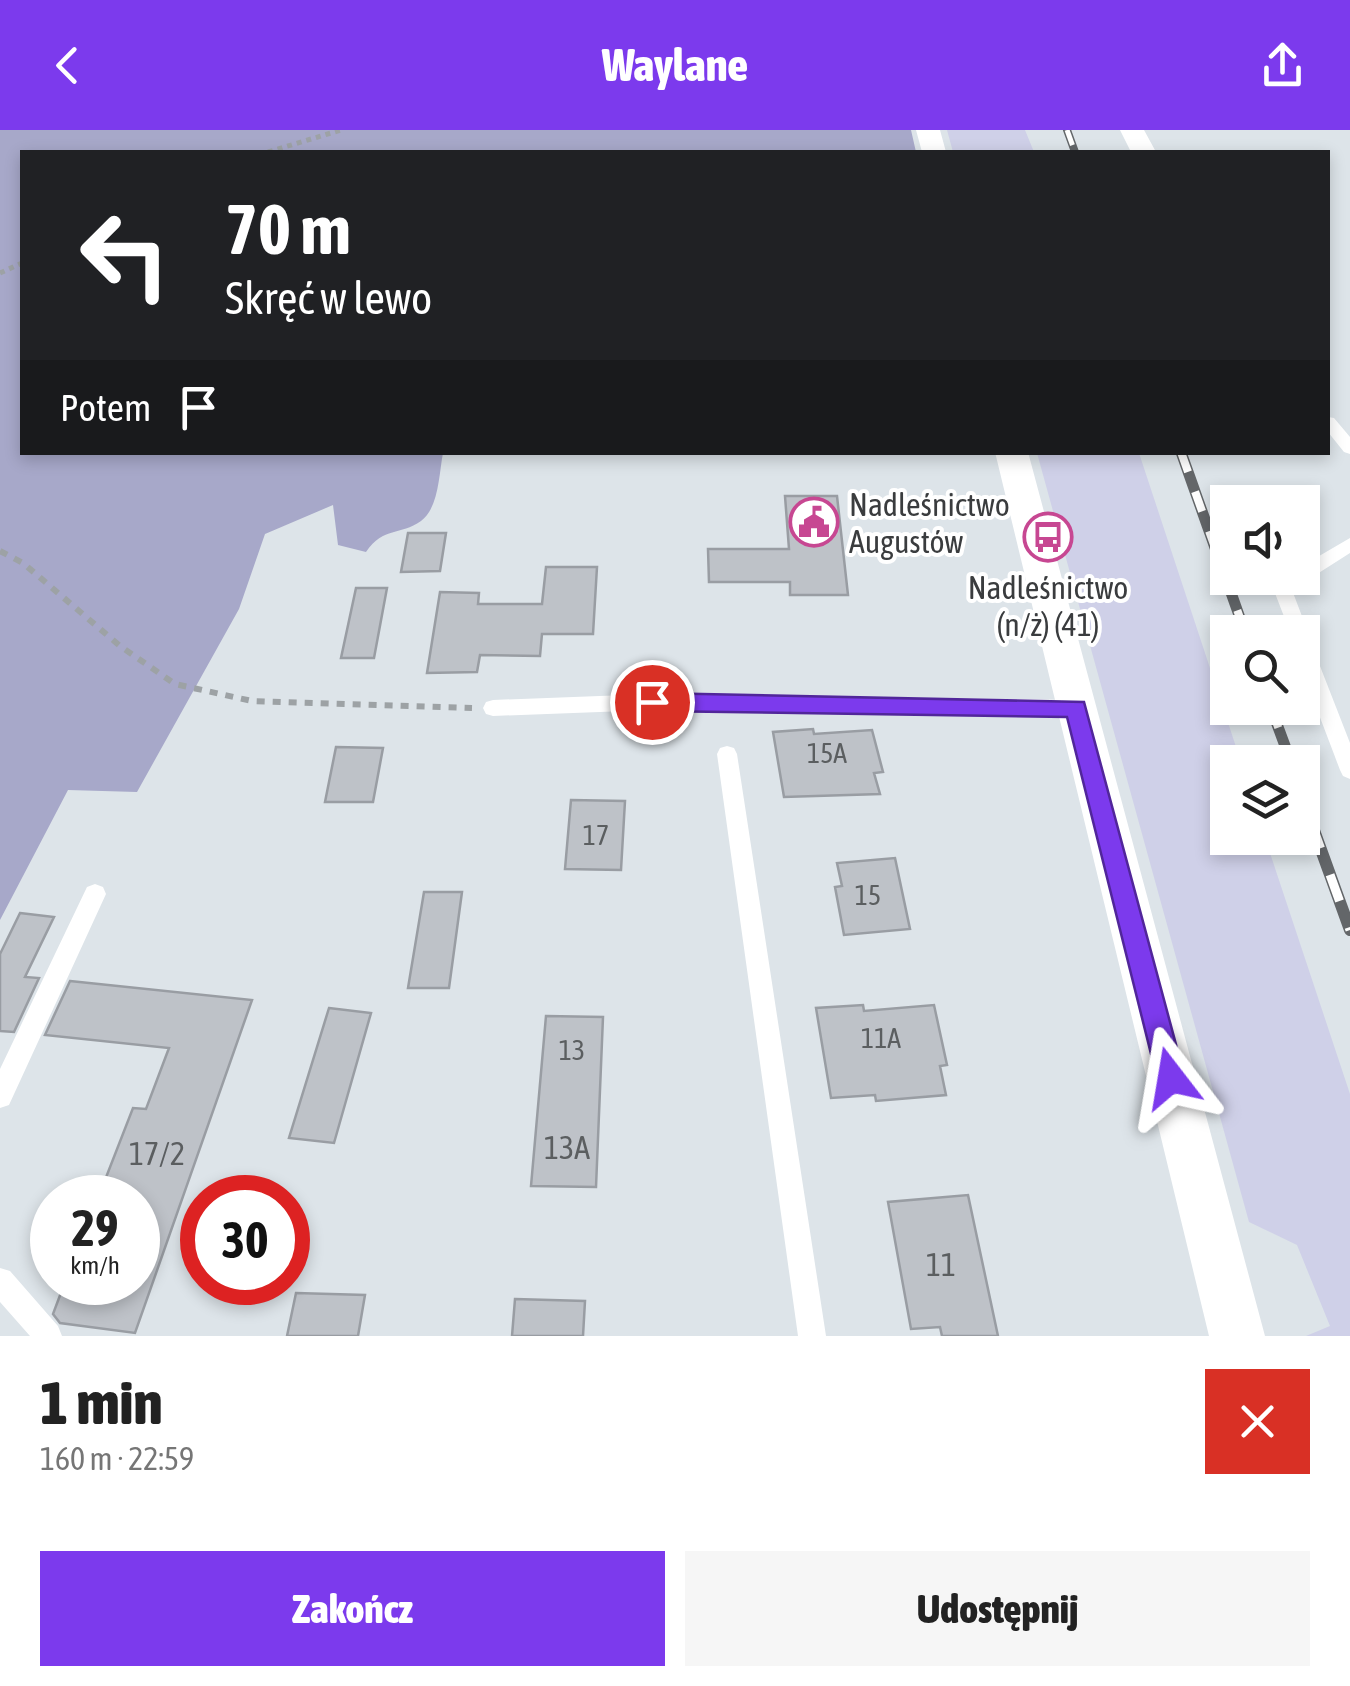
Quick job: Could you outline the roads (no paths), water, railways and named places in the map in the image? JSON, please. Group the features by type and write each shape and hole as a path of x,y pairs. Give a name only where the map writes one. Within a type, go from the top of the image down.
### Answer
{"street":[{"path":"1012,455 1237,1336"}],"lane":[{"path":"1330,424 1350,448"},
{"path":"1320,563 1350,544"},
{"path":"1320,691 1350,770"},
{"path":"493,708 652,702 1076,708"},
{"path":"727,754 812,1336"},
{"path":"0,1096 95,894"},
{"path":"0,1280 48,1336"}],"railway":[{"path":"1067,130 1074,150"},
{"path":"1182,455 1239,615"},
{"path":"1277,725 1285,745"},
{"path":"1320,847 1350,930"}],"place":[{"name":"Nadleśnictwo Augustów","path":"814,522"},
{"name":"Nadleśnictwo (n/ż) (41)","path":"1048,537"}]}
